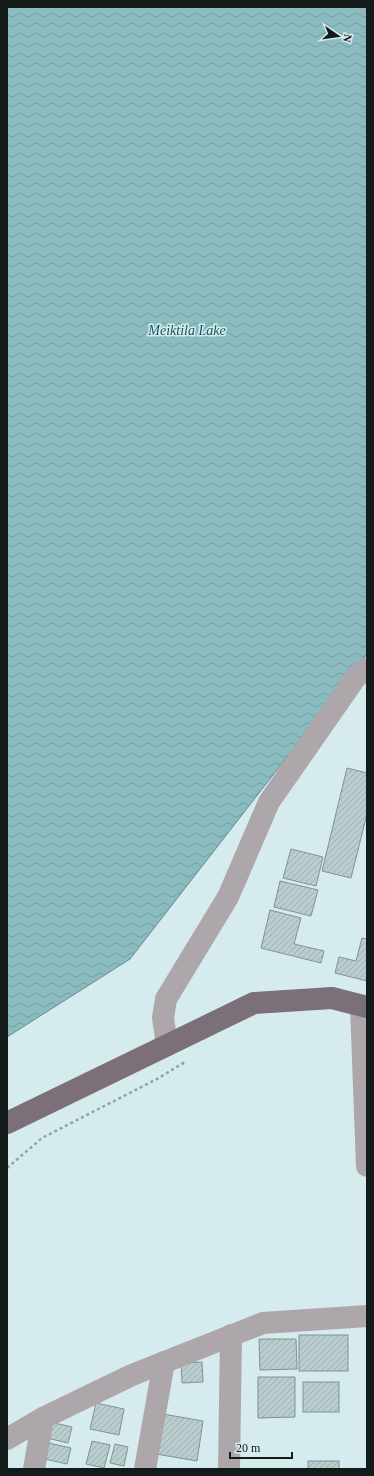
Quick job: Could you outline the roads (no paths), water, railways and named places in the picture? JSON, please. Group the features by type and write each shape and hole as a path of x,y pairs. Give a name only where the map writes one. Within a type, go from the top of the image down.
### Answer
{"main road":[{"path":"7,1123 254,1002 332,998 364,1007"}],"street":[{"path":"167,1045 163,1018 166,999 228,897 269,802 356,677 367,669"},
{"path":"364,1007 367,1166"},
{"path":"7,1439 43,1418 132,1375 263,1323 367,1316"},
{"path":"229,1469 231,1336"},
{"path":"144,1469 164,1362"},
{"path":"34,1469 43,1418"}],"water":[{"name":"Meiktila Lake","path":"7,7 367,7 367,654 130,959 7,1037"}]}
